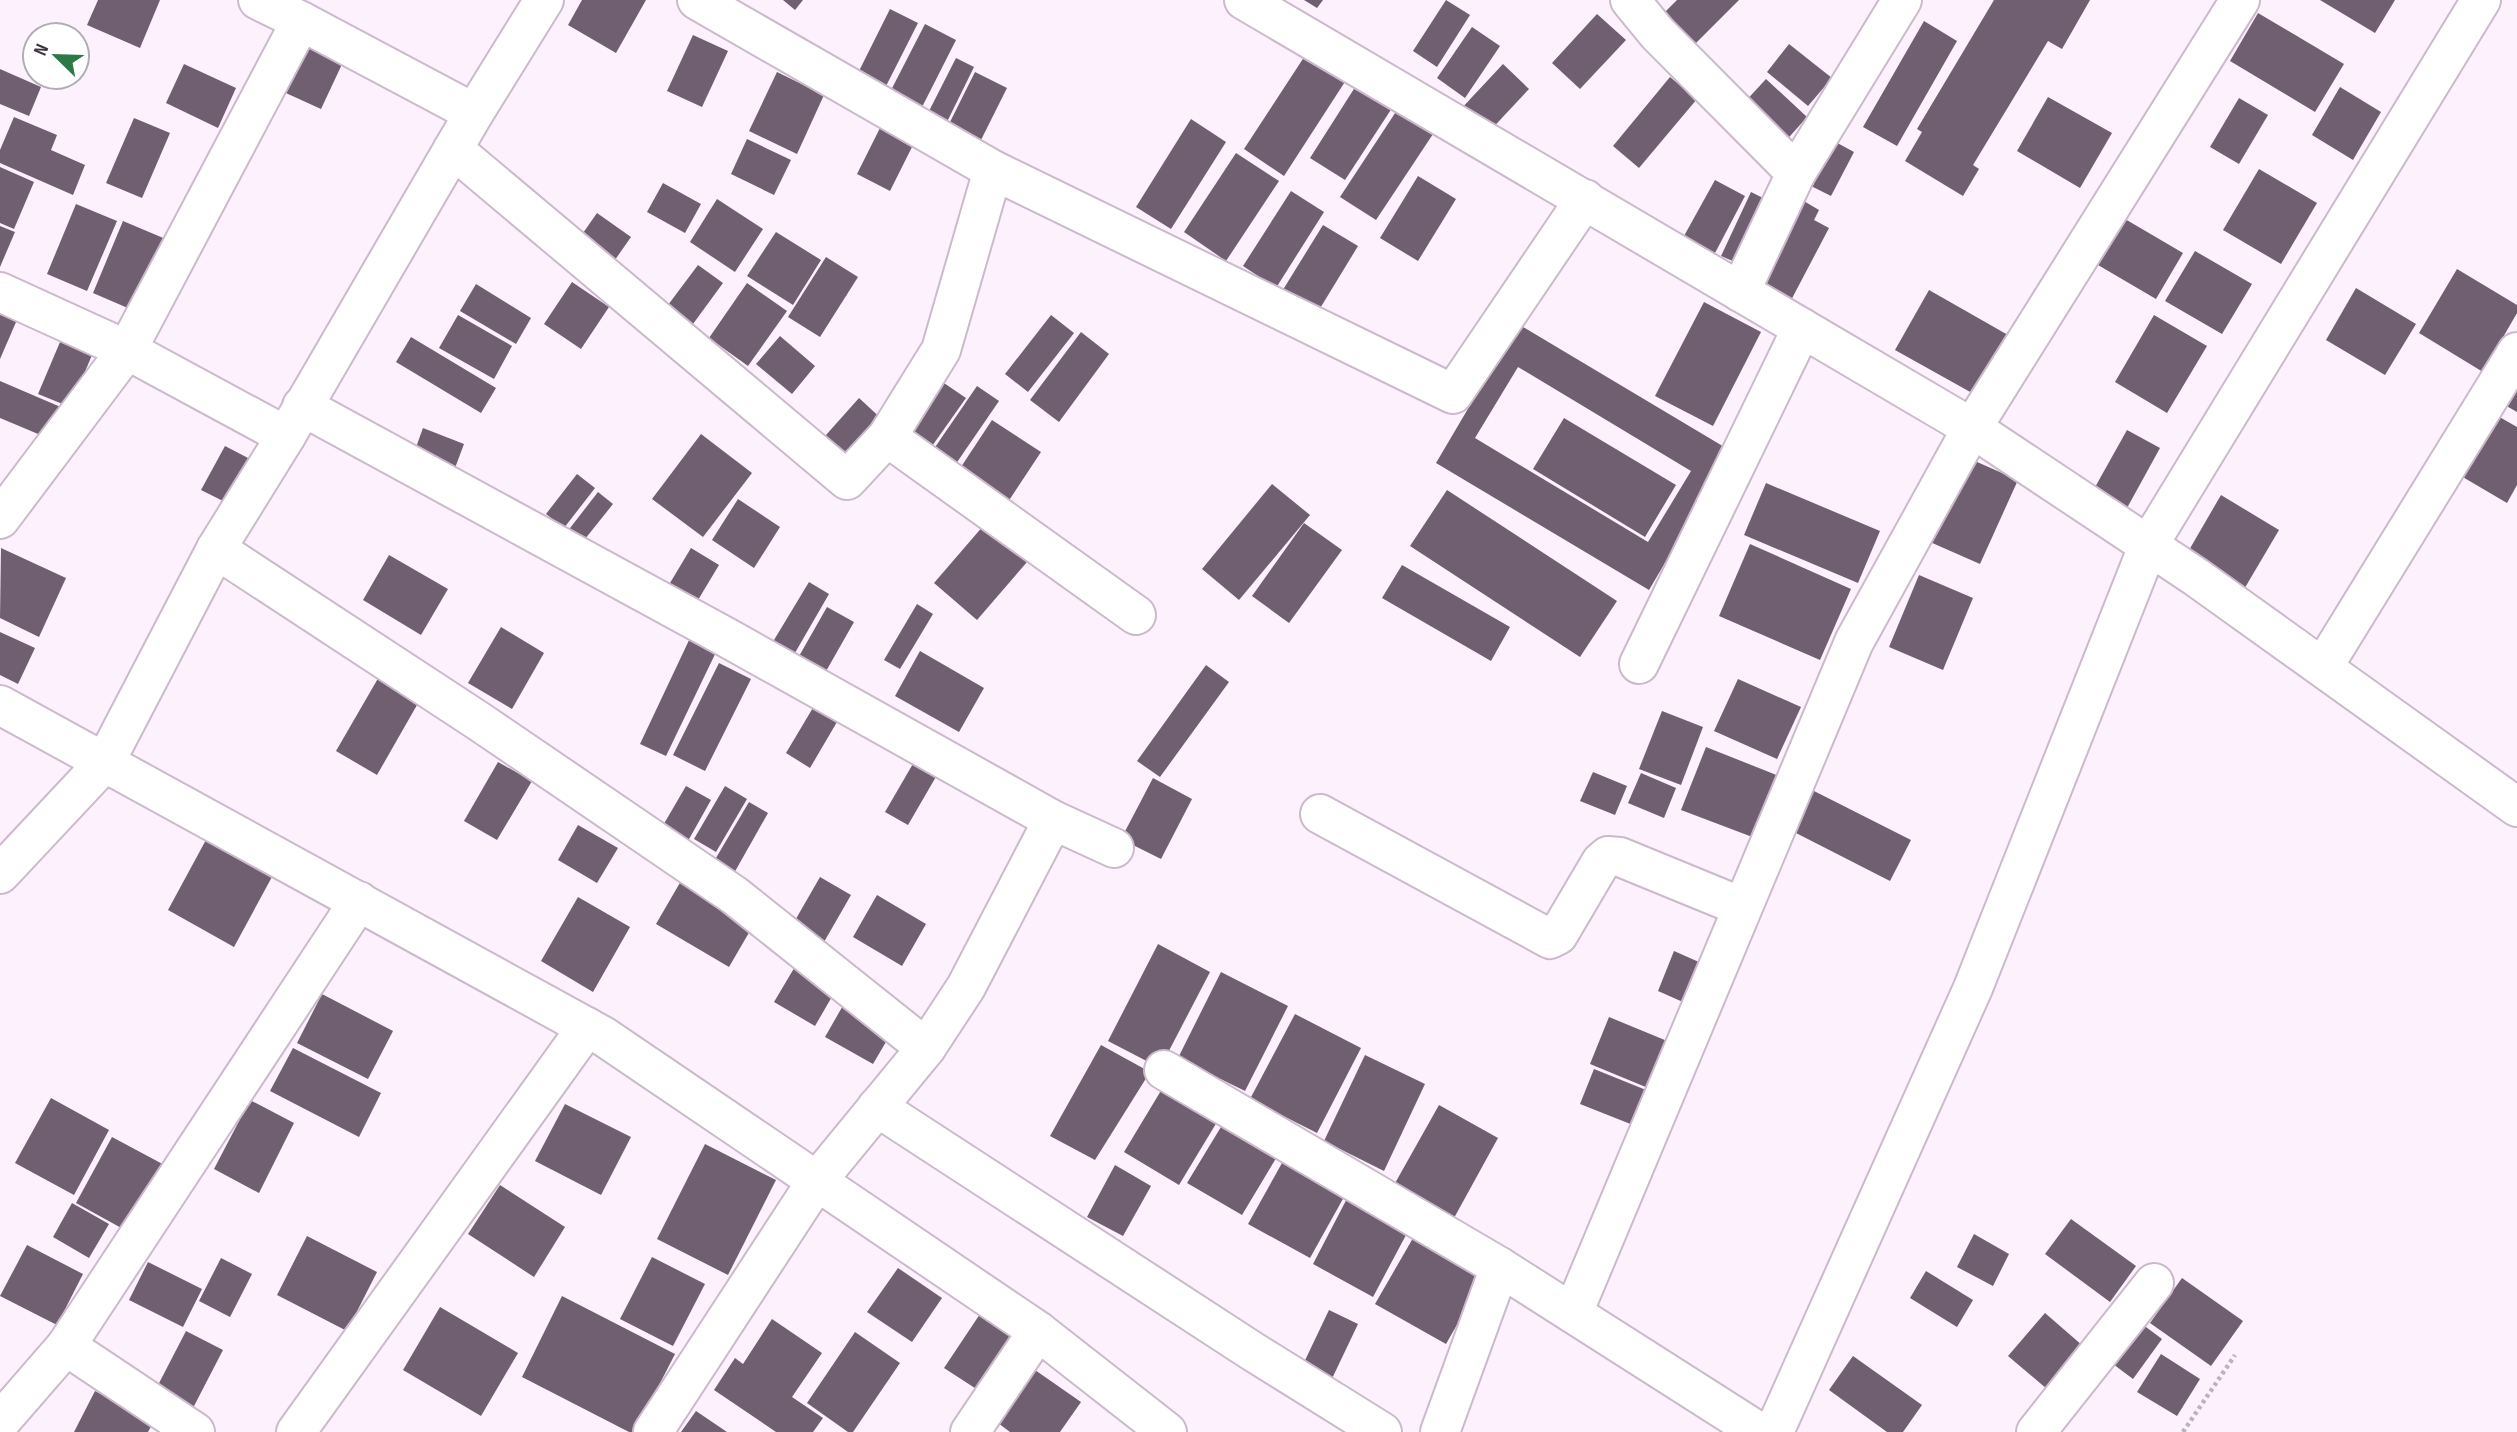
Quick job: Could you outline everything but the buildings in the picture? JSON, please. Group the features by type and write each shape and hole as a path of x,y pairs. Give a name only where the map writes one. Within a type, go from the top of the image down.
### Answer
{"street":[{"path":"258,0 474,113"},
{"path":"0,874 104,762 216,549 474,113 544,0"},
{"path":"697,0 993,170 1453,394 1585,199"},
{"path":"1244,0 1972,428 2149,544 2517,807"},
{"path":"1630,0 1657,33 1796,173"},
{"path":"1740,292 1796,173 1902,0"},
{"path":"1573,1313 1854,642 1972,428 2240,0"},
{"path":"1774,1432 1973,988 2149,544 2481,0"},
{"path":"0,519 127,350 301,21"},
{"path":"453,149 847,480 887,437 941,350 993,170"},
{"path":"0,292 294,421 712,630 1053,820 1114,848"},
{"path":"1639,664 1802,328"},
{"path":"2323,667 2517,352"},
{"path":"887,437 1136,615"},
{"path":"216,549 480,722 734,895 926,1048"},
{"path":"0,705 587,1027 1038,1331 1167,1432"},
{"path":"1320,814 1550,939 1558,935 1601,862 1608,856 1620,857 1742,907"},
{"path":"653,1432 816,1182 926,1048 966,987 1053,820"},
{"path":"0,1422 66,1346 359,901"},
{"path":"296,1432 587,1027"},
{"path":"1164,1070 1500,1267 1759,1432"},
{"path":"877,1107 1252,1351 1382,1432"},
{"path":"1440,1432 1500,1267"},
{"path":"2036,1432 2154,1283"},
{"path":"970,1432 1038,1331"},
{"path":"66,1346 195,1432"}],"path":[{"path":"2183,1432 2235,1355"}]}
